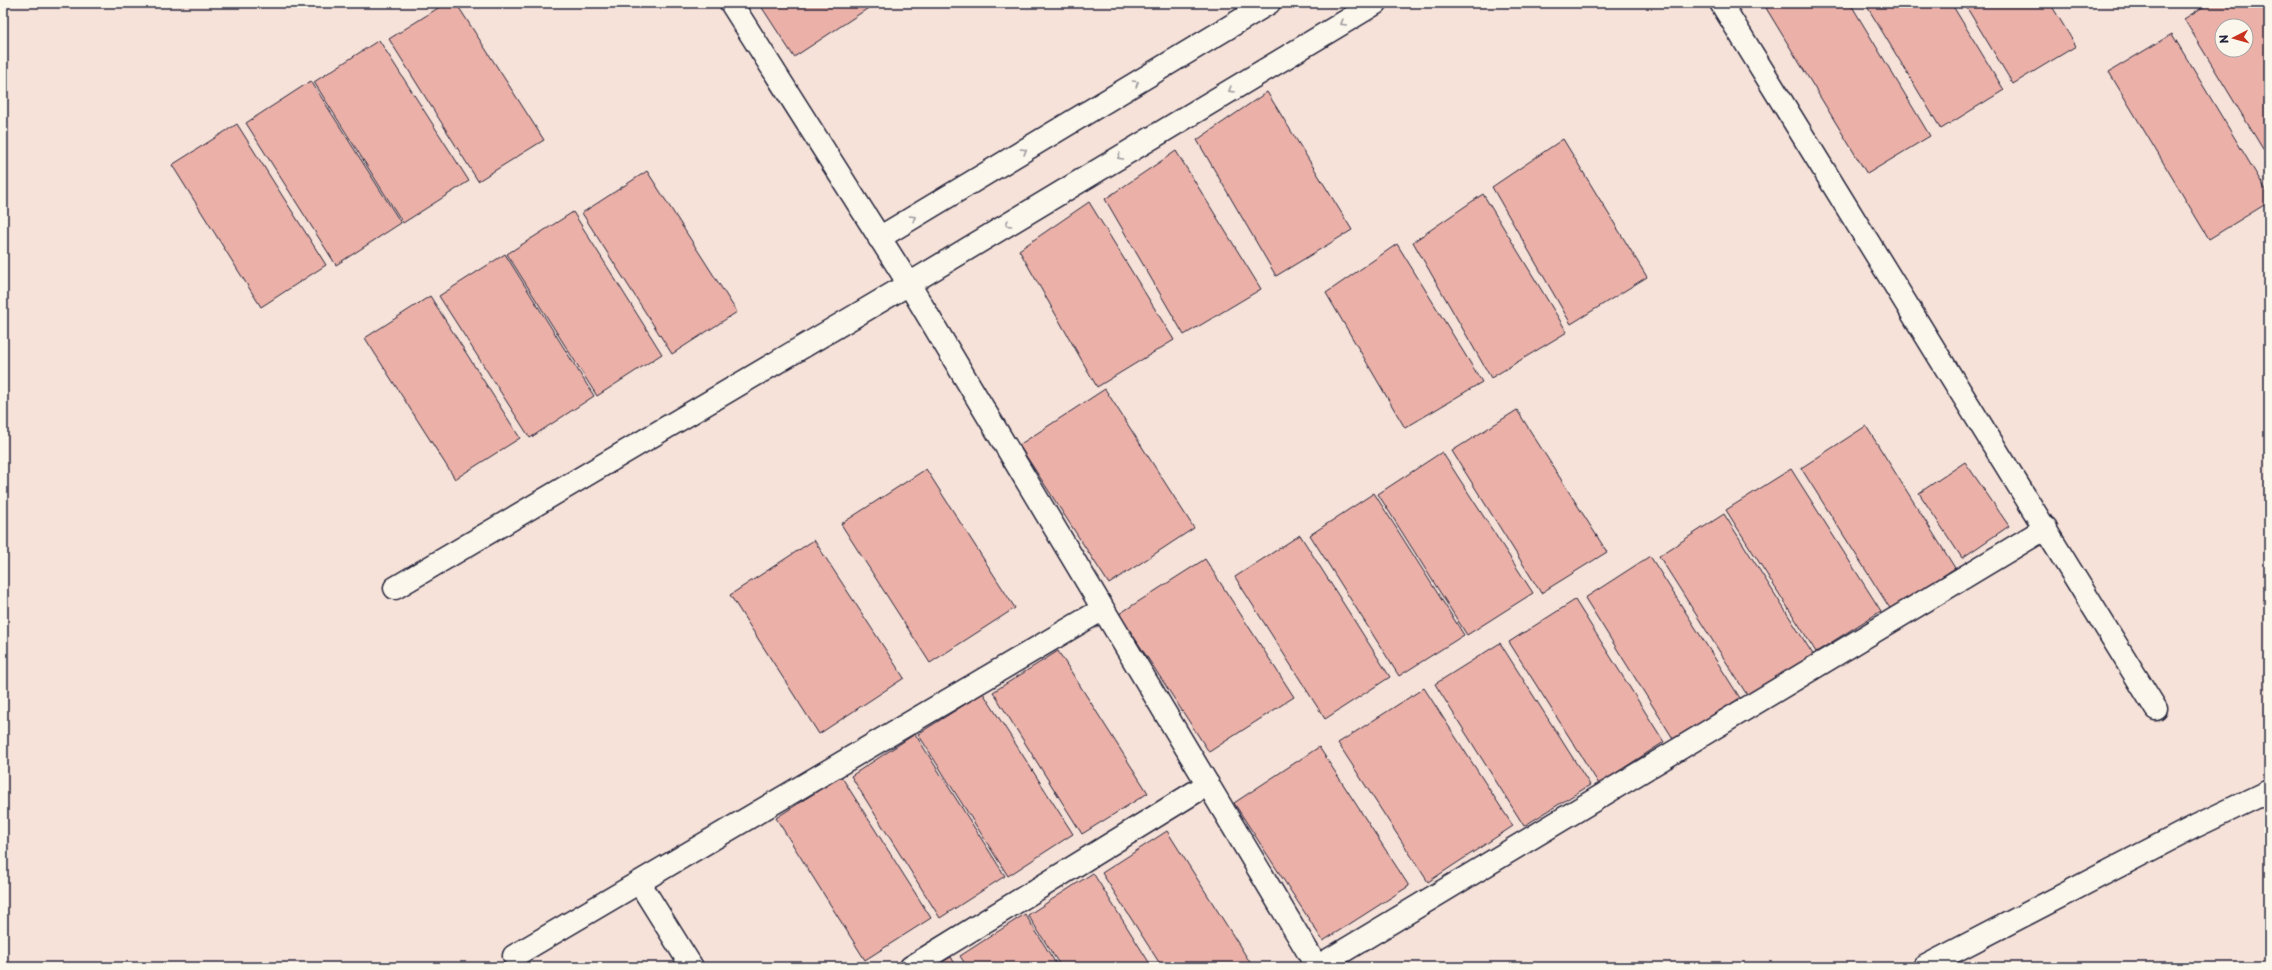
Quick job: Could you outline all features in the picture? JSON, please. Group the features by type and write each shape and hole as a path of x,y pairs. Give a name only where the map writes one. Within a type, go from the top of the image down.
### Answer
{"street":[{"path":"731,3 909,284 1317,967 2046,528"},
{"path":"879,238 1269,3"},
{"path":"395,588 909,284 1376,3"},
{"path":"1721,3 2046,528 2156,709"},
{"path":"514,956 1103,609"},
{"path":"911,967 1208,784"},
{"path":"1924,967 2196,826 2269,792"},
{"path":"639,882 692,967"}],"building":[{"path":"446,3 456,3 544,140 478,181 389,39"},
{"path":"759,3 876,3 794,57"},
{"path":"1774,3 1850,3 1930,136 1867,174 1766,8"},
{"path":"1865,3 1951,3 2004,90 1941,129"},
{"path":"1964,3 2050,3 2076,46 2013,84"},
{"path":"2209,3 2261,3 2269,16 2269,159 2184,19"},
{"path":"2172,34 2269,195 2269,202 2209,239 2109,72"},
{"path":"379,40 469,181 403,223 314,82"},
{"path":"311,81 401,223 336,265 246,123"},
{"path":"1267,92 1352,230 1276,276 1197,140"},
{"path":"237,124 326,265 261,307 172,165"},
{"path":"1563,139 1647,277 1571,324 1492,187"},
{"path":"1176,151 1261,289 1184,335 1105,199"},
{"path":"647,171 737,312 672,354 582,213"},
{"path":"1483,194 1567,332 1491,378 1413,242"},
{"path":"1089,202 1174,340 1097,387 1019,250"},
{"path":"573,212 662,354 597,396 507,254"},
{"path":"1397,244 1482,382 1405,428 1326,293"},
{"path":"505,254 594,396 530,438 439,296"},
{"path":"430,296 520,438 455,479 365,338"},
{"path":"1105,389 1194,528 1109,584 1019,445"},
{"path":"1517,410 1607,552 1541,593 1452,451"},
{"path":"1866,426 1955,568 1891,610 1801,468"},
{"path":"1442,452 1533,593 1467,635 1378,494"},
{"path":"1965,462 2009,526 1962,558 1919,493"},
{"path":"926,469 1015,608 930,663 841,524"},
{"path":"1791,469 1881,611 1816,652 1726,510"},
{"path":"1374,493 1464,635 1399,676 1310,535"},
{"path":"1724,514 1814,656 1749,698 1659,556"},
{"path":"1300,535 1390,677 1325,719 1235,577"},
{"path":"814,540 904,678 819,734 730,595"},
{"path":"1650,556 1740,698 1674,740 1585,598"},
{"path":"1205,559 1294,697 1209,752 1119,614"},
{"path":"1575,600 1664,742 1599,784 1509,642"},
{"path":"1500,643 1590,785 1524,826 1435,684"},
{"path":"1058,651 1148,793 1082,834 993,692"},
{"path":"1424,688 1513,826 1428,882 1338,743"},
{"path":"983,693 1073,834 1008,876 918,734"},
{"path":"915,734 1005,876 940,918 851,776"},
{"path":"1319,747 1409,886 1323,941 1234,803"},
{"path":"841,776 931,918 865,960 776,818"},
{"path":"1167,831 1253,967 1162,967 1102,873"},
{"path":"1093,873 1152,967 1061,967 1028,915"},
{"path":"1025,914 1058,967 967,967 960,956"},
{"path":"951,957 957,967 934,967"}]}
